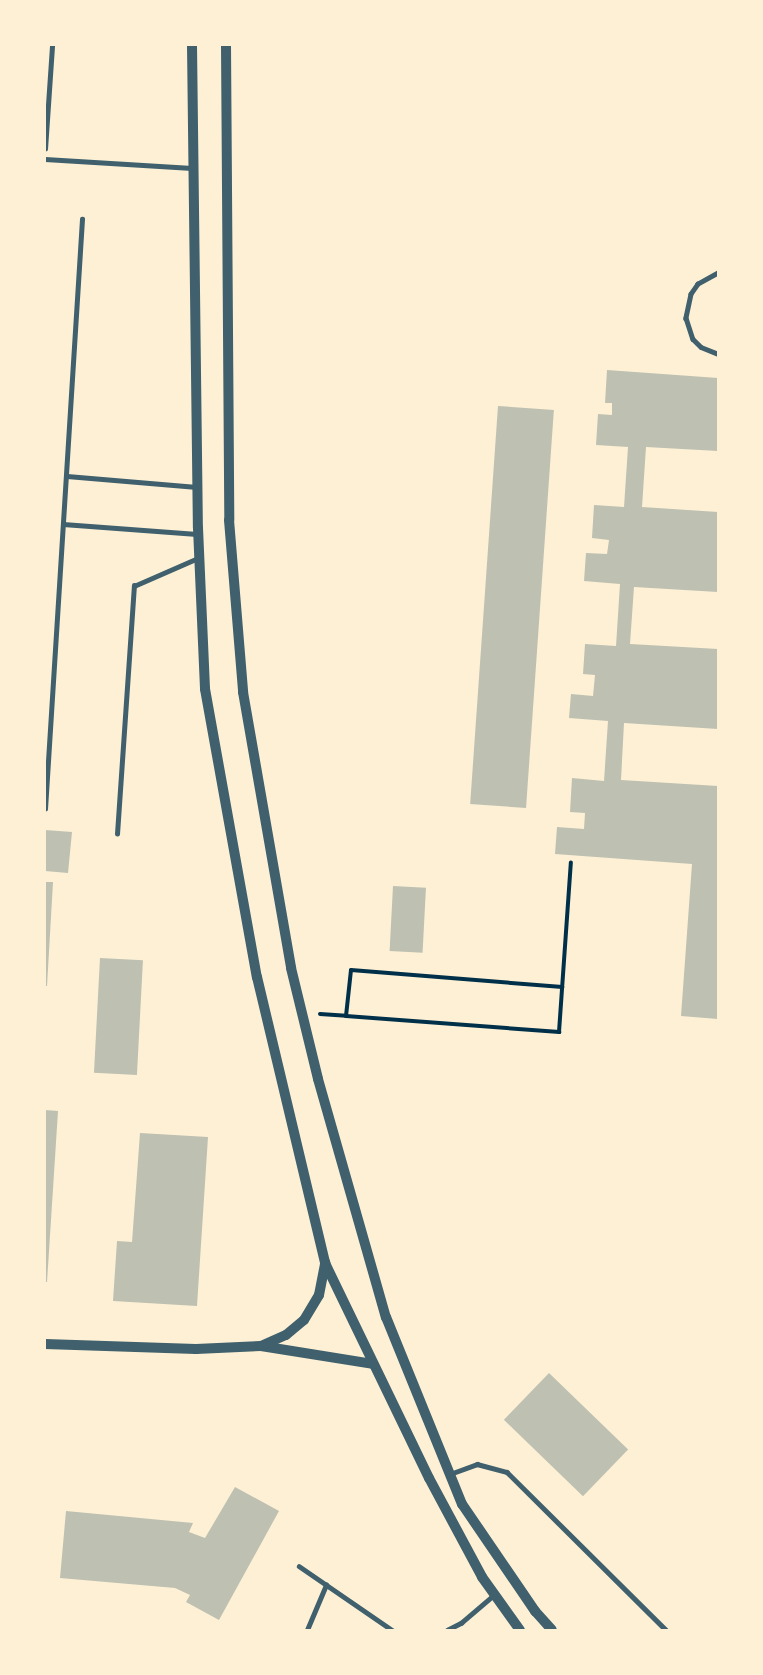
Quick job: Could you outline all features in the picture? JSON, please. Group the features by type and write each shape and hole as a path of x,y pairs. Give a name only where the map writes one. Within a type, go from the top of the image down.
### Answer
{"street":[{"path":"192,45 197,487 205,689 250,943 325,1263 439,1497 482,1577 520,1630"},
{"path":"226,45 228,520 243,692 291,968 386,1317 462,1504 535,1611 552,1630"},
{"path":"261,1346 286,1335 304,1320 319,1295 325,1263"},
{"path":"45,1344 196,1349 261,1346 373,1364"}],"lane":[{"path":"45,149 52,45"},
{"path":"45,159 194,168"},
{"path":"45,809 82,219"},
{"path":"718,273 698,284 690,294 686,318 693,339 701,347 718,354"},
{"path":"67,476 197,487"},
{"path":"63,524 198,535"},
{"path":"117,834 134,586 199,558"},
{"path":"450,1474 477,1464 507,1472 666,1630"},
{"path":"299,1566 392,1630"},
{"path":"307,1630 326,1585"},
{"path":"447,1630 456,1628 495,1594"}],"path":[{"path":"302,1013 559,1032 571,862"},
{"path":"346,1016 351,970 562,987"}],"building":[{"path":"607,370 718,378 718,451 646,447 642,507 718,512 718,592 634,587 630,644 718,649 718,729 624,723 621,780 718,786 718,1019 681,1016 692,864 555,854 557,827 584,829 585,813 570,812 572,778 604,781 608,721 569,718 571,694 593,696 595,675 583,674 585,644 616,646 620,584 584,581 586,553 607,554 609,540 592,538 594,505 624,507 628,447 596,445 598,414 612,415 612,403 605,403"},
{"path":"498,406 554,410 526,808 470,804"},
{"path":"45,830 72,832 68,873 45,871"},
{"path":"45,882 53,882 47,986 45,986"},
{"path":"393,886 426,888 423,953 390,951"},
{"path":"100,958 143,960 137,1075 94,1073"},
{"path":"45,1110 58,1111 47,1282 45,1282"},
{"path":"140,1133 208,1137 197,1306 113,1301 117,1241 132,1242"},
{"path":"549,1373 628,1449 583,1496 504,1420"},
{"path":"235,1487 279,1511 219,1620 186,1602 190,1595 175,1588 60,1578 66,1511 193,1523 189,1532 205,1538"}]}
